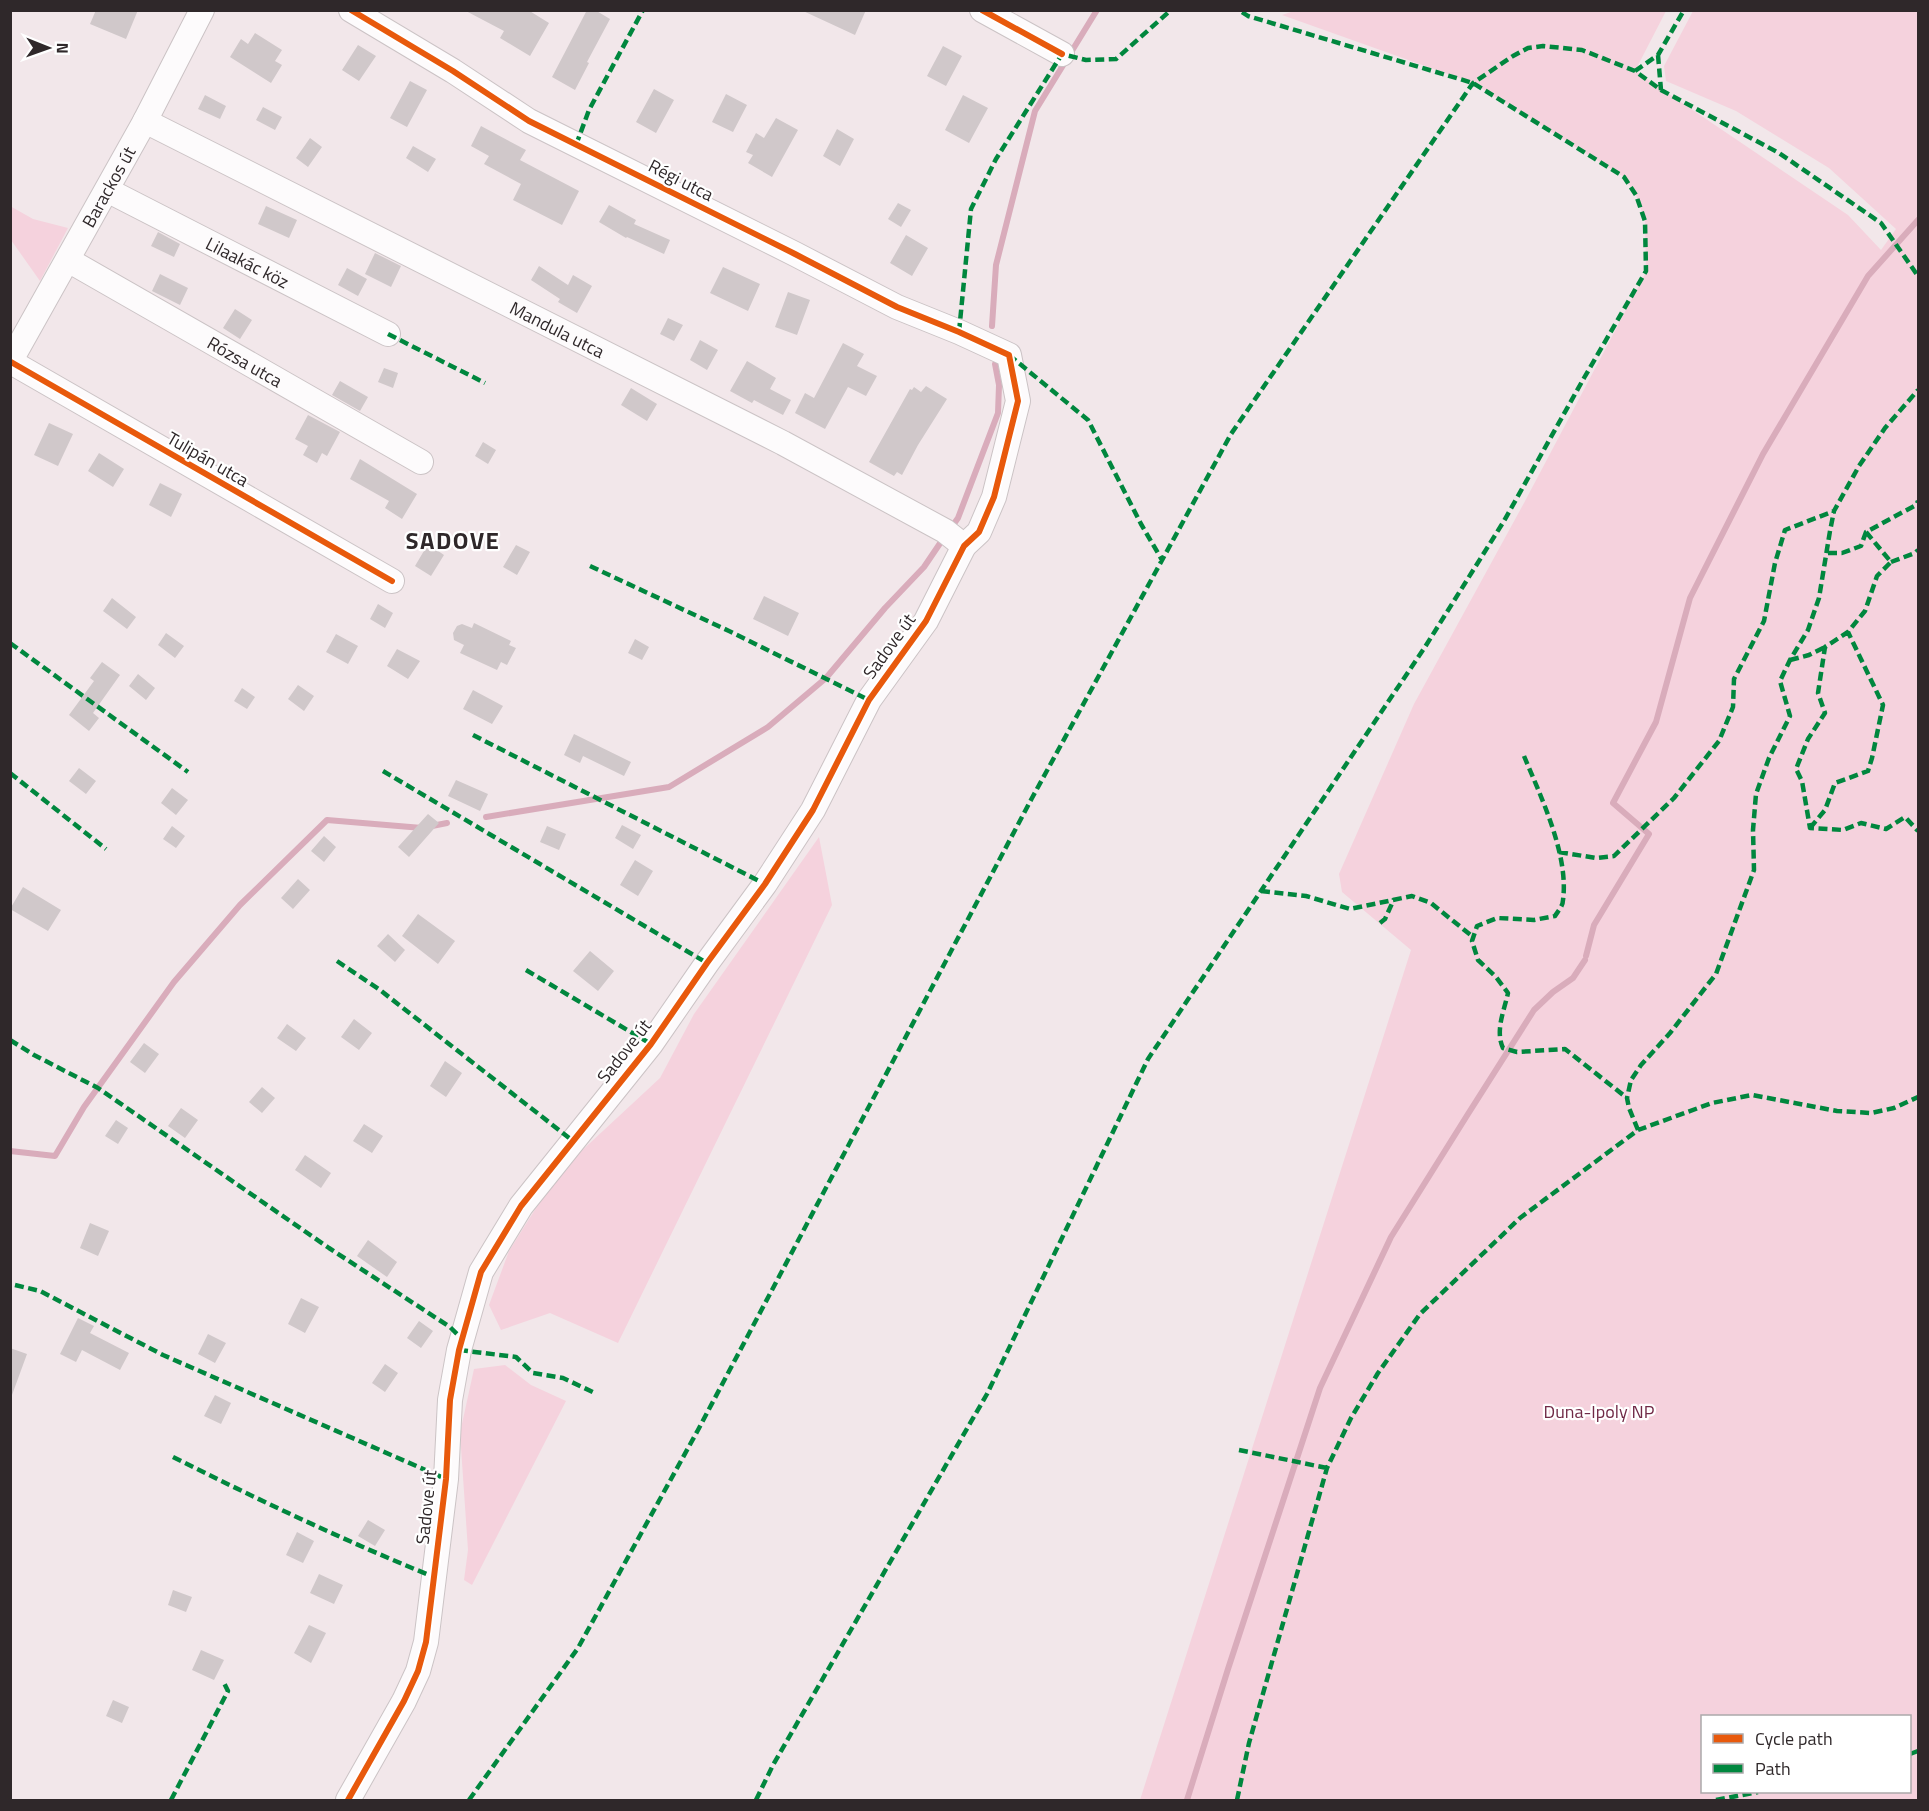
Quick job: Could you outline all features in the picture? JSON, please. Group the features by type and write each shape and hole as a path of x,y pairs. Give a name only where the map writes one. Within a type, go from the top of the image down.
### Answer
{"street":[{"name":"Barackos út","path":"11,362 145,121 202,10"},
{"name":"Régi utca","path":"351,10 453,71 529,121 897,307 1009,355"},
{"path":"982,10 1062,54"},
{"name":"Mandula utca","path":"145,121 783,443 945,531 963,546"},
{"name":"Lilaakác köz","path":"106,190 388,334"},
{"name":"Rózsa utca","path":"68,260 421,462"},
{"name":"Sadove út","path":"348,1800 404,1701 418,1671 426,1642 446,1479 450,1400 459,1350 480,1272 521,1206 651,1044 706,963 765,884 813,810 869,700 926,621 963,546 979,532 994,497 1018,401 1009,355"},
{"name":"Tulipán utca","path":"11,362 392,582"}],"green space":[{"name":"Duna-Ipoly NP","path":"1294,11 1666,11 1635,71 1848,215 1881,250 1896,229 1829,168 1736,111 1666,81 1664,66 1693,11 1918,11 1918,1800 1140,1800 1411,950 1342,892 1339,874 1414,704 1524,503 1646,272 1645,221 1636,195 1624,177 1473,83 1282,15"},
{"path":"10,206 33,219 68,228 40,281 11,240"},
{"path":"819,837 832,905 618,1343 550,1313 501,1330 489,1305 509,1251 553,1181 576,1156 660,1078 694,1014"},
{"path":"505,1365 531,1385 566,1401 472,1585 464,1580 468,1550 460,1433 474,1369"}],"building":[{"path":"96,10 138,10 126,39 90,24"},
{"path":"464,10 528,10 549,23 530,56 500,38 504,31"},
{"path":"587,10 595,10 610,19 575,90 552,77"},
{"path":"801,10 866,10 855,35"},
{"path":"255,33 282,50 275,61 282,65 271,83 230,57 241,39 248,44"},
{"path":"358,45 376,56 359,81 342,70"},
{"path":"943,46 962,56 946,86 927,76"},
{"path":"410,81 427,90 407,127 390,118"},
{"path":"654,89 674,100 656,133 636,122"},
{"path":"726,94 747,105 733,132 712,122"},
{"path":"205,95 226,106 220,119 198,109"},
{"path":"963,95 988,108 969,143 945,130"},
{"path":"263,107 282,117 275,130 256,120"},
{"path":"776,118 798,130 772,177 748,163 753,155 746,152 756,133 764,138"},
{"path":"481,126 526,150 520,160 579,191 562,225 513,200 521,184 484,164 489,156 471,146"},
{"path":"837,129 854,139 840,166 823,156"},
{"path":"310,138 322,147 308,167 296,158"},
{"path":"413,146 436,159 428,172 406,158"},
{"path":"898,203 911,210 901,227 888,219"},
{"path":"609,205 636,220 634,224 670,240 664,254 626,238 599,222"},
{"path":"266,206 297,220 289,238 258,224"},
{"path":"158,232 180,244 174,257 151,246"},
{"path":"906,235 928,248 912,276 890,263"},
{"path":"375,253 401,266 391,287 365,274"},
{"path":"539,266 568,285 573,275 592,286 577,313 558,302 560,299 531,280"},
{"path":"723,267 760,284 748,311 710,293"},
{"path":"347,268 367,279 358,296 338,285"},
{"path":"160,274 188,288 180,305 152,291"},
{"path":"788,292 810,300 797,335 775,327"},
{"path":"235,309 252,320 240,339 223,328"},
{"path":"668,318 683,325 674,341 660,334"},
{"path":"700,340 718,350 707,370 690,360"},
{"path":"843,343 864,354 857,366 877,376 866,396 848,387 825,429 795,413 805,393 814,398"},
{"path":"747,361 776,378 770,389 791,400 783,415 754,400 752,403 730,391"},
{"path":"384,368 398,373 393,388 378,382"},
{"path":"340,381 368,397 360,411 332,395"},
{"path":"926,386 947,399 902,475 897,472 894,476 869,462 910,389 914,387 921,392"},
{"path":"631,388 657,404 647,421 621,405"},
{"path":"308,415 340,432 327,456 322,453 317,463 303,455 308,446 295,439"},
{"path":"49,423 73,434 58,466 34,455"},
{"path":"483,442 496,450 488,464 475,456"},
{"path":"99,453 124,469 113,487 88,471"},
{"path":"360,459 417,494 402,519 385,508 389,501 350,479"},
{"path":"160,483 182,494 171,517 149,505"},
{"path":"428,544 444,555 431,576 415,566"},
{"path":"516,545 530,552 517,575 503,567"},
{"path":"764,596 799,613 788,636 753,619"},
{"path":"112,598 136,617 127,629 103,611"},
{"path":"378,604 393,613 385,628 370,619"},
{"path":"474,623 511,641 509,645 516,648 507,665 501,662 497,670 460,653 464,645 454,640 453,633 457,626 462,624 472,628"},
{"path":"166,633 184,646 175,658 158,645"},
{"path":"336,634 358,646 348,664 326,652"},
{"path":"635,639 649,647 642,660 628,653"},
{"path":"397,649 420,661 408,679 387,666"},
{"path":"102,662 120,675 93,713 99,718 89,731 69,715 94,681 90,678"},
{"path":"138,674 155,688 146,700 129,686"},
{"path":"298,685 314,696 304,711 288,699"},
{"path":"242,688 255,697 247,709 234,701"},
{"path":"473,690 503,706 492,724 463,709"},
{"path":"574,734 631,762 624,776 583,756 580,763 564,755"},
{"path":"79,768 96,781 86,794 69,781"},
{"path":"456,780 488,794 480,811 448,796"},
{"path":"172,788 188,800 176,815 161,803"},
{"path":"428,814 439,823 409,857 398,847"},
{"path":"622,825 641,835 633,849 615,838"},
{"path":"172,826 185,836 176,848 163,839"},
{"path":"547,826 566,834 559,850 540,842"},
{"path":"324,836 336,847 324,862 311,851"},
{"path":"635,860 653,871 638,896 620,885"},
{"path":"298,879 310,890 293,909 281,898"},
{"path":"23,887 61,910 48,931 10,909"},
{"path":"418,914 455,941 438,964 402,936"},
{"path":"388,934 405,950 395,962 377,946"},
{"path":"590,951 614,971 598,991 573,971"},
{"path":"354,1019 372,1033 359,1050 341,1037"},
{"path":"287,1024 306,1038 296,1051 277,1038"},
{"path":"144,1043 159,1054 145,1073 130,1062"},
{"path":"445,1061 462,1073 446,1097 430,1086"},
{"path":"262,1087 275,1098 262,1113 249,1102"},
{"path":"181,1108 198,1120 185,1138 168,1126"},
{"path":"116,1120 128,1128 118,1144 105,1136"},
{"path":"364,1124 383,1136 372,1153 353,1141"},
{"path":"305,1155 331,1173 321,1188 295,1170"},
{"path":"90,1223 109,1231 98,1256 80,1248"},
{"path":"368,1240 397,1262 387,1277 357,1256"},
{"path":"301,1298 319,1307 305,1333 288,1324"},
{"path":"78,1318 94,1326 90,1333 129,1353 120,1370 82,1350 76,1362 60,1354"},
{"path":"419,1321 433,1331 421,1348 407,1338"},
{"path":"208,1334 226,1343 215,1363 198,1354"},
{"path":"10,1348 27,1354 12,1395 10,1395"},
{"path":"385,1364 398,1373 385,1392 372,1383"},
{"path":"215,1395 231,1403 221,1424 204,1416"},
{"path":"368,1520 385,1530 375,1546 358,1536"},
{"path":"297,1532 314,1541 303,1563 286,1555"},
{"path":"319,1574 343,1585 334,1604 310,1593"},
{"path":"173,1590 192,1597 186,1612 168,1605"},
{"path":"309,1625 326,1633 311,1663 294,1653"},
{"path":"201,1650 224,1660 214,1680 192,1670"},
{"path":"113,1700 129,1707 122,1723 106,1716"}],"waterway":[{"path":"992,326 996,265 1035,111 1097,10"},
{"path":"1586,956 1594,925 1649,834 1613,803 1656,722 1690,598 1763,454 1868,276 1918,220"},
{"path":"951,528 958,518 998,413 999,385 995,364"},
{"path":"486,817 669,787 768,727 826,678 885,608 924,567 945,536"},
{"path":"10,1151 55,1156 84,1107 174,982 240,905 327,820 422,828 447,823"},
{"path":"1187,1800 1320,1388 1391,1237 1534,1010 1553,992 1573,978 1585,960"}],"marked path":[{"path":"576,145 589,110 643,10"},
{"path":"959,332 971,209 996,159 1062,54 1086,60 1116,59 1171,10"},
{"path":"756,1800 773,1765 987,1394 1148,1059 1425,647 1504,521 1646,271 1645,221 1636,195 1624,177 1473,83 1248,16 1239,10"},
{"path":"1635,71 1658,55 1684,10"},
{"path":"469,1800 578,1648 698,1430 1032,798 1231,434 1473,83 1528,48 1543,46 1582,50 1635,71 1661,90 1779,153 1881,223 1918,276"},
{"path":"1658,55 1661,90"},
{"path":"388,334 485,383"},
{"path":"1009,355 1088,420 1162,560"},
{"path":"1638,1130 1627,1098 1631,1080 1716,974 1754,870 1753,830 1756,794 1769,758 1790,716 1780,681 1808,630 1819,598 1834,511 1859,466 1885,428 1918,390"},
{"path":"1828,553 1842,553 1861,546 1866,532 1916,505 1918,501"},
{"path":"1559,852 1596,858 1614,856 1674,798 1719,741 1733,707 1734,679 1764,621 1775,563 1785,530 1834,511"},
{"path":"1866,532 1891,562 1877,576 1865,611 1848,632 1825,647 1818,693 1825,713 1808,739 1796,769 1802,781 1810,828 1843,830 1861,823 1886,829 1905,817 1918,831"},
{"path":"1891,562 1918,550"},
{"path":"590,566 869,700"},
{"path":"1810,828 1825,810 1835,783 1868,771 1883,705 1848,632"},
{"path":"10,643 188,772"},
{"path":"1790,660 1809,655 1825,647"},
{"path":"473,735 765,884"},
{"path":"1524,756 1558,845 1564,883 1563,900 1555,916 1534,920 1497,918 1477,926 1472,941 1478,960 1496,977 1508,993 1501,1021 1500,1035 1503,1048 1517,1052 1565,1049 1627,1098"},
{"path":"383,771 707,963"},
{"path":"10,773 106,849"},
{"path":"1261,891 1306,896 1350,909 1412,896 1431,903 1473,937"},
{"path":"1380,923 1385,919 1394,899"},
{"path":"337,961 380,990 573,1141"},
{"path":"526,970 651,1044"},
{"path":"10,1040 98,1088 329,1248 450,1327 462,1339"},
{"path":"1237,1800 1249,1743 1327,1468 1351,1418 1378,1373 1420,1314 1520,1218 1638,1130 1712,1103 1752,1095 1837,1111 1871,1113 1894,1108 1918,1097"},
{"path":"15,1285 40,1291 163,1355 446,1479"},
{"path":"459,1350 516,1357 533,1373 563,1378 595,1393"},
{"path":"1239,1450 1327,1468"},
{"path":"173,1457 302,1520 434,1577"},
{"path":"171,1800 228,1691 224,1683"},
{"path":"1911,1754 1918,1751"},
{"path":"1716,1800 1753,1793"}],"cycle path":[{"path":"348,1800 404,1701 418,1671 426,1642 446,1479 450,1400 459,1350 481,1272 521,1206 651,1044 765,884 813,810 869,700 926,621 964,546 979,532 994,497 1018,401 1009,355 897,307 529,121 453,71 351,10"},
{"path":"982,10 1062,54"},
{"path":"11,362 392,581"}],"district":[{"name":"SADOVE","path":"453,540"}]}
